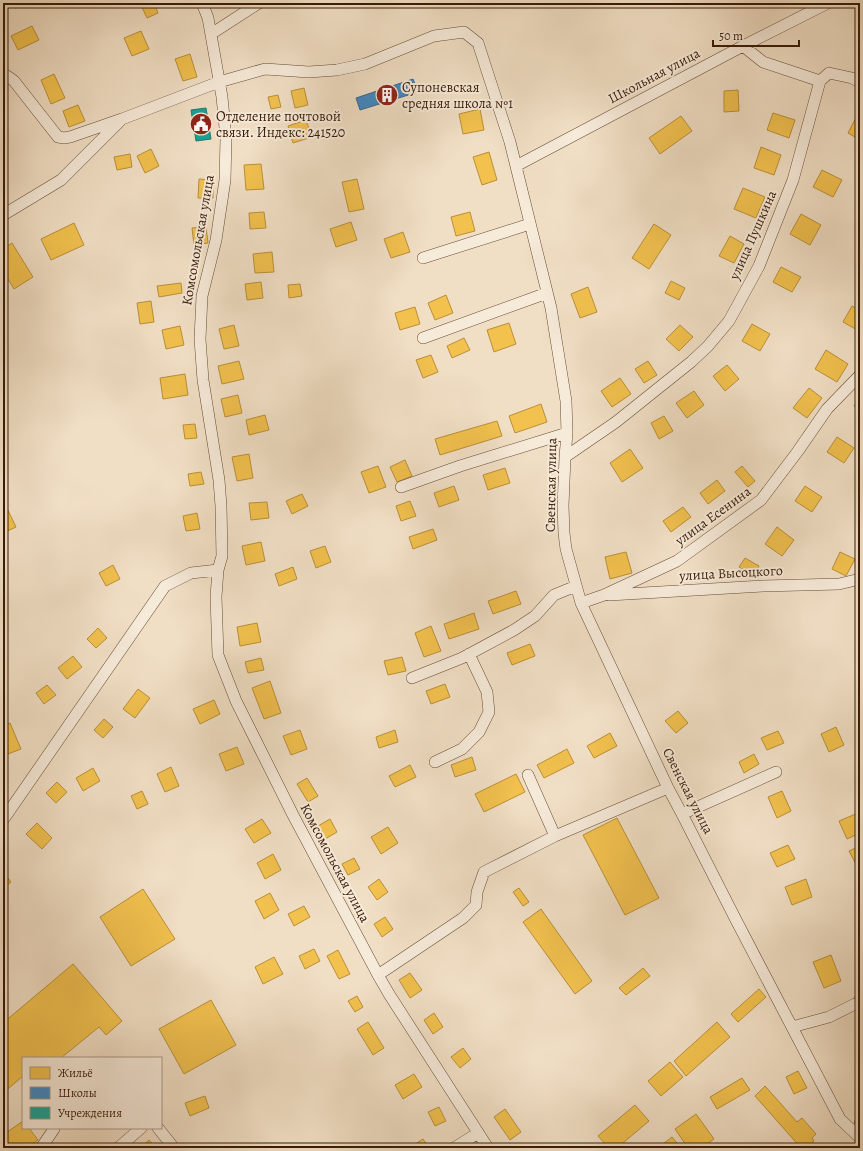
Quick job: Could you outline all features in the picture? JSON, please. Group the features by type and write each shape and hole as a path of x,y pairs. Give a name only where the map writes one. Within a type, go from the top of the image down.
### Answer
{"street":[{"name":"Комсомольская улица","path":"202,3 208,18 211,34 222,97 226,138 225,180 216,240 202,296 200,339 203,380 219,480 221,506 222,556 218,570 216,597 218,655 236,701 293,815 378,975 488,1148"},
{"path":"211,34 259,3"},
{"name":"Школьная улица","path":"516,166 743,46 828,3"},
{"name":"Свенская улица","path":"219,82 264,69 309,72 337,70 365,64 434,36 464,32 478,43 510,142 552,315 566,401 567,433 563,506 564,533 566,549 581,603 668,788 792,1027 840,1119 859,1137"},
{"path":"743,46 763,62 820,81 829,73 852,78 860,82"},
{"path":"3,77 6,76 14,81 58,137 64,138 122,119 219,82"},
{"name":"улица Пушкина","path":"565,457 616,422 691,362 708,346 728,321 759,266 793,180 820,81"},
{"path":"3,215 61,180 122,119"},
{"path":"423,258 530,224"},
{"path":"422,338 547,293"},
{"name":"улица Есенина","path":"581,603 604,595 677,561 761,500 798,452 827,409 860,375"},
{"path":"401,487 460,466 567,433"},
{"path":"3,820 165,586 190,573 218,570"},
{"name":"улица Высоцкого","path":"604,595 763,586 839,584 860,579"},
{"path":"412,678 462,658 514,630 535,616 554,595 576,586"},
{"path":"435,762 462,749 479,732 489,712 487,692 470,654"},
{"path":"682,814 776,772"},
{"path":"528,775 555,836"},
{"path":"378,975 463,918 476,905 477,892 484,872 555,836 668,788"},
{"path":"792,1027 829,1017 859,1002 860,999"},
{"path":"859,1137 860,1123"},
{"path":"118,1148 140,1129"},
{"path":"159,1129 174,1148"},
{"path":"41,1148 54,1130"},
{"path":"454,1148 478,1133"}],"building: Жильё":[{"path":"13,3 31,3 15,8"},
{"path":"140,3 154,3 158,13 147,18"},
{"path":"32,26 39,40 18,50 11,36"},
{"path":"141,31 149,49 132,56 124,38"},
{"path":"190,54 197,77 183,81 175,59"},
{"path":"54,74 65,98 51,104 41,80"},
{"path":"304,88 308,105 295,108 291,91"},
{"path":"738,90 739,111 724,112 724,91"},
{"path":"278,95 281,107 271,109 268,97"},
{"path":"78,105 85,121 69,127 63,111"},
{"path":"480,109 484,130 463,134 459,114"},
{"path":"860,110 860,140 848,133"},
{"path":"773,113 795,120 789,138 767,130"},
{"path":"681,116 692,131 660,154 649,138"},
{"path":"306,120 312,137 293,143 288,126"},
{"path":"761,147 781,155 774,175 754,168"},
{"path":"151,149 159,166 145,173 137,156"},
{"path":"489,152 497,180 482,185 473,157"},
{"path":"130,154 132,167 117,170 114,157"},
{"path":"261,164 264,189 246,190 244,165"},
{"path":"822,170 842,180 833,197 813,187"},
{"path":"199,179 213,180 213,198 198,198"},
{"path":"357,179 364,209 349,212 342,182"},
{"path":"743,188 765,197 756,218 734,209"},
{"path":"264,212 266,228 250,229 249,213"},
{"path":"470,212 475,231 456,236 451,217"},
{"path":"801,214 821,225 810,245 790,234"},
{"path":"351,222 357,240 336,247 330,229"},
{"path":"74,223 84,245 51,260 41,239"},
{"path":"654,224 671,235 649,269 632,258"},
{"path":"206,227 208,243 194,245 192,228"},
{"path":"403,232 410,252 391,258 384,239"},
{"path":"730,236 744,244 734,263 719,256"},
{"path":"12,243 33,277 14,289 3,271 3,249"},
{"path":"272,252 274,272 255,273 253,254"},
{"path":"781,267 801,277 792,292 773,282"},
{"path":"671,281 685,288 679,300 665,293"},
{"path":"261,282 263,298 247,300 245,284"},
{"path":"181,283 182,293 159,297 157,286"},
{"path":"300,284 302,296 289,298 288,285"},
{"path":"588,287 597,312 580,318 571,294"},
{"path":"446,295 453,313 435,320 428,303"},
{"path":"151,301 154,322 140,324 137,303"},
{"path":"852,306 860,310 859,331 843,322"},
{"path":"415,307 420,324 400,330 395,313"},
{"path":"509,323 516,344 494,352 487,330"},
{"path":"752,324 770,334 760,351 742,341"},
{"path":"234,325 239,346 224,349 219,329"},
{"path":"680,325 693,337 679,351 666,339"},
{"path":"180,326 184,345 166,349 162,330"},
{"path":"464,338 470,350 452,358 447,346"},
{"path":"826,350 848,364 837,382 815,369"},
{"path":"431,355 438,372 423,378 416,360"},
{"path":"239,361 244,379 222,384 218,366"},
{"path":"648,361 657,375 644,383 635,369"},
{"path":"727,365 739,379 725,391 713,376"},
{"path":"185,374 188,395 163,399 160,378"},
{"path":"620,378 631,394 612,407 601,391"},
{"path":"809,388 822,398 807,418 793,408"},
{"path":"694,391 704,405 687,418 676,403"},
{"path":"238,395 242,413 225,417 221,399"},
{"path":"860,397 860,411 854,406"},
{"path":"541,404 547,422 515,433 509,416"},
{"path":"265,415 269,430 249,435 246,420"},
{"path":"664,416 673,431 659,439 651,423"},
{"path":"497,421 502,436 440,455 435,439"},
{"path":"195,424 197,438 185,439 183,425"},
{"path":"837,437 854,448 844,463 827,452"},
{"path":"630,449 643,468 622,482 610,463"},
{"path":"249,454 253,478 237,481 232,457"},
{"path":"405,460 412,476 397,482 390,467"},
{"path":"378,466 386,487 369,493 361,472"},
{"path":"742,466 755,481 748,487 735,472"},
{"path":"505,468 510,483 488,490 483,475"},
{"path":"201,472 204,484 190,486 188,474"},
{"path":"717,480 725,491 708,504 700,493"},
{"path":"454,486 459,500 439,507 434,493"},
{"path":"805,486 822,497 812,512 795,501"},
{"path":"302,494 308,506 292,514 286,501"},
{"path":"3,500 16,527 3,533"},
{"path":"410,501 416,516 401,521 396,506"},
{"path":"267,502 269,518 251,520 249,503"},
{"path":"683,507 691,517 671,532 663,521"},
{"path":"197,513 200,529 186,531 183,516"},
{"path":"777,527 794,540 782,556 765,544"},
{"path":"433,529 437,540 413,549 409,537"},
{"path":"261,542 265,561 246,565 242,546"},
{"path":"325,546 331,562 316,568 310,551"},
{"path":"626,552 632,573 610,579 605,557"},
{"path":"840,552 855,559 846,576 832,569"},
{"path":"745,558 759,566 753,576 739,567"},
{"path":"113,565 120,579 106,586 99,573"},
{"path":"293,567 297,579 279,586 275,574"},
{"path":"516,591 521,604 493,614 488,601"},
{"path":"474,613 479,629 449,639 444,624"},
{"path":"257,623 261,642 240,646 237,627"},
{"path":"431,626 441,651 424,657 415,633"},
{"path":"98,628 107,638 96,648 87,639"},
{"path":"530,644 535,656 512,665 507,653"},
{"path":"73,656 82,667 67,679 58,668"},
{"path":"402,657 406,671 388,675 384,661"},
{"path":"261,658 264,670 248,673 245,662"},
{"path":"270,681 281,713 264,719 252,688"},
{"path":"445,684 450,697 431,704 426,691"},
{"path":"47,685 56,695 44,704 36,693"},
{"path":"138,689 150,698 135,718 123,709"},
{"path":"214,700 220,714 200,724 193,709"},
{"path":"678,711 688,723 676,733 665,721"},
{"path":"104,719 113,727 103,738 94,730"},
{"path":"10,723 21,749 8,754 3,743 3,726"},
{"path":"836,727 844,745 829,752 821,734"},
{"path":"300,730 307,749 291,755 283,736"},
{"path":"395,730 398,742 379,748 376,737"},
{"path":"778,731 784,743 767,750 761,738"},
{"path":"610,733 617,746 594,758 587,746"},
{"path":"237,747 244,764 226,771 219,754"},
{"path":"567,749 574,763 544,778 537,765"},
{"path":"754,754 759,764 744,773 739,762"},
{"path":"472,757 476,770 455,777 451,765"},
{"path":"410,765 416,777 395,787 389,776"},
{"path":"171,767 179,786 165,792 157,774"},
{"path":"93,768 100,781 83,791 76,778"},
{"path":"516,774 525,792 484,812 475,794"},
{"path":"307,778 318,796 308,802 297,784"},
{"path":"57,782 67,792 56,803 46,793"},
{"path":"142,791 148,804 137,809 131,796"},
{"path":"782,791 791,811 777,818 768,797"},
{"path":"858,813 860,817 860,833 847,839 839,821"},
{"path":"617,818 659,898 625,915 583,835"},
{"path":"262,819 271,833 254,843 245,829"},
{"path":"330,819 337,832 325,839 318,826"},
{"path":"37,823 52,838 42,849 26,834"},
{"path":"388,827 398,843 381,854 371,837"},
{"path":"788,845 795,859 777,867 770,853"},
{"path":"860,846 860,872 849,851"},
{"path":"273,854 281,870 265,879 257,863"},
{"path":"354,858 360,869 348,875 342,864"},
{"path":"3,872 11,882 3,888"},
{"path":"379,879 388,892 377,900 368,887"},
{"path":"806,879 812,897 792,905 785,887"},
{"path":"519,888 529,902 523,906 513,892"},
{"path":"143,889 175,939 131,966 100,917"},
{"path":"270,893 279,910 264,919 255,901"},
{"path":"304,906 310,917 294,926 288,914"},
{"path":"541,909 592,981 575,994 523,922"},
{"path":"385,917 393,929 382,937 374,924"},
{"path":"314,949 320,961 305,969 299,956"},
{"path":"338,950 350,974 339,979 327,956"},
{"path":"831,955 841,981 824,988 813,962"},
{"path":"274,957 283,974 263,984 255,967"},
{"path":"73,964 122,1021 106,1035 99,1027 62,1057 22,1057 22,1077 3,1093 3,1023"},
{"path":"643,968 650,976 626,995 619,988"},
{"path":"410,973 422,990 410,998 399,980"},
{"path":"759,989 766,997 738,1022 731,1014"},
{"path":"357,996 363,1007 355,1012 348,1001"},
{"path":"211,1000 236,1045 184,1074 159,1029"},
{"path":"434,1013 443,1027 433,1034 424,1020"},
{"path":"368,1022 384,1048 373,1055 357,1029"},
{"path":"717,1022 730,1037 686,1076 674,1061"},
{"path":"463,1048 471,1059 460,1068 451,1057"},
{"path":"670,1062 683,1077 661,1096 648,1081"},
{"path":"798,1071 807,1088 794,1094 786,1077"},
{"path":"414,1074 422,1087 403,1099 395,1085"},
{"path":"742,1078 750,1090 717,1109 710,1097"},
{"path":"765,1086 797,1122 802,1118 816,1134 812,1138 814,1141 807,1148 801,1148 755,1096"},
{"path":"205,1096 209,1108 190,1116 185,1103"},
{"path":"635,1105 649,1121 617,1148 609,1148 598,1136"},
{"path":"439,1107 446,1121 435,1126 428,1112"},
{"path":"505,1109 521,1132 510,1140 494,1117"},
{"path":"696,1114 714,1139 701,1148 688,1148 675,1129"},
{"path":"22,1122 22,1129 30,1129 38,1140 26,1148 3,1148 3,1135"},
{"path":"672,1137 681,1148 658,1148"},
{"path":"423,1139 429,1148 414,1148 412,1146"},
{"path":"149,1140 156,1148 140,1148"}],"building: Школы":[{"name":"Супоневская средняя школа №1","path":"413,79 418,92 360,110 356,98"}],"building: Учреждения":[{"name":"Отделение почтовой связи. Индекс: 241520","path":"206,108 211,139 196,141 191,110"}],"place":[{"name":"Супоневская средняя школа №1","path":"387,95"},
{"name":"Отделение почтовой связи. Индекс: 241520","path":"201,124"}]}
